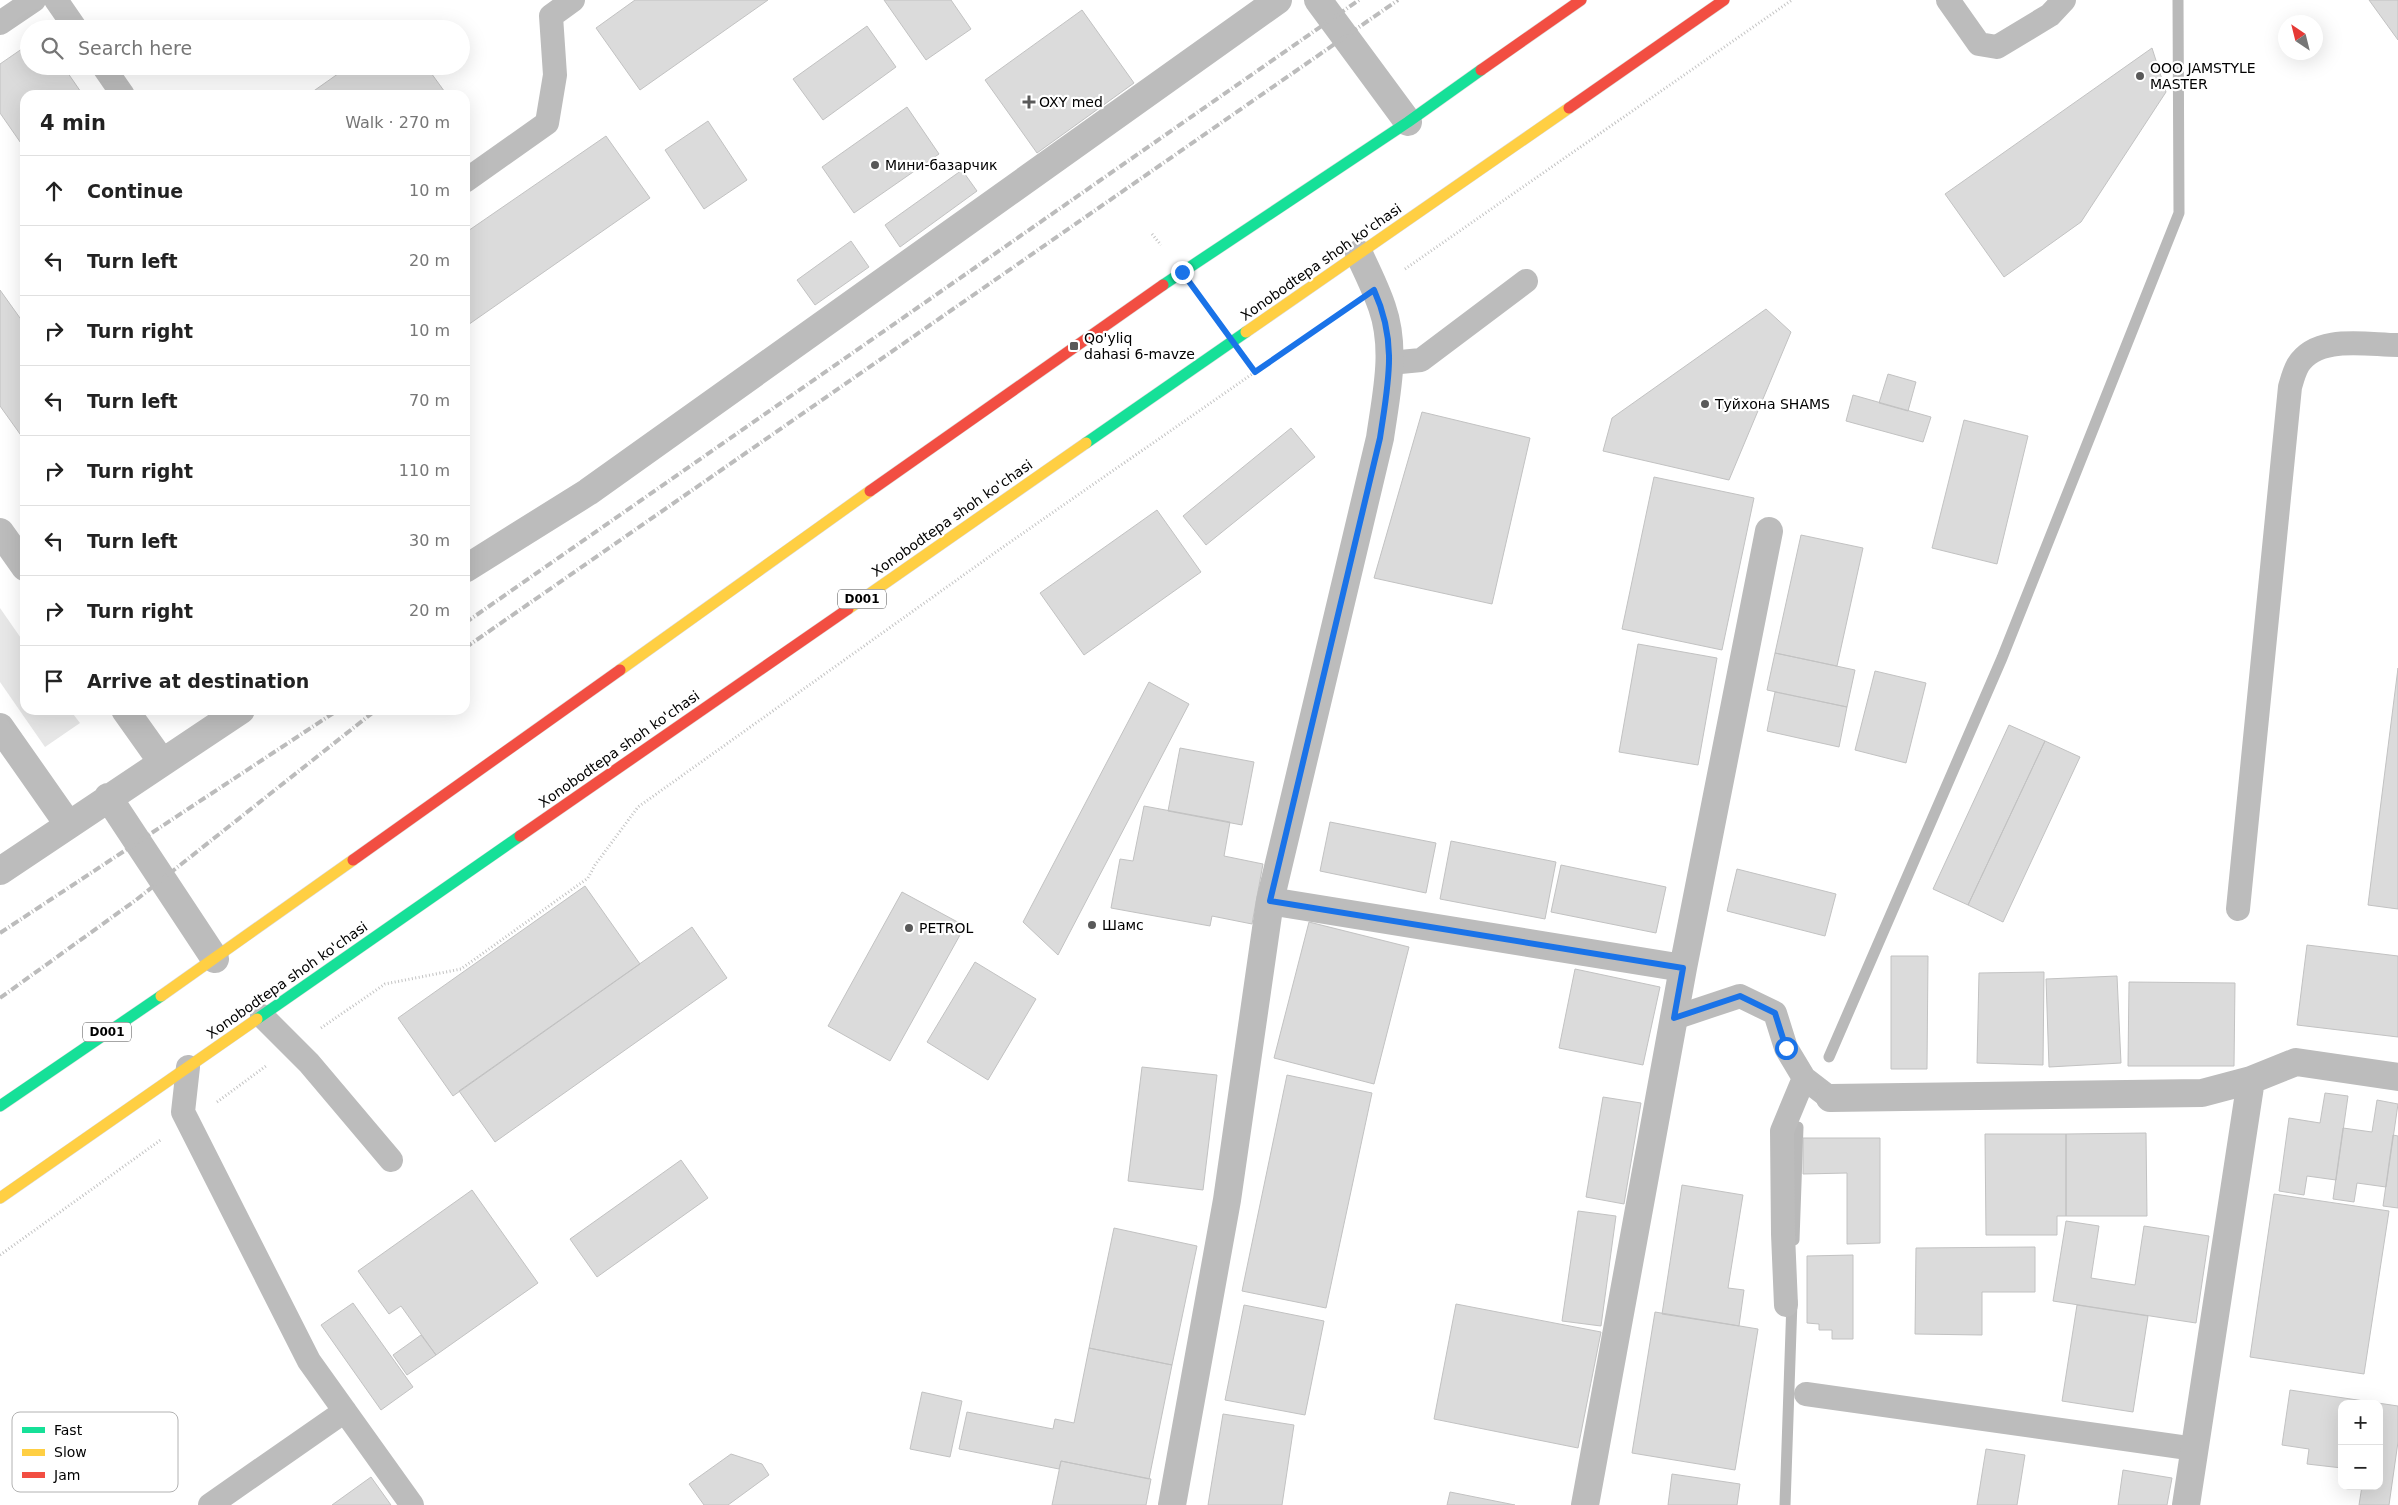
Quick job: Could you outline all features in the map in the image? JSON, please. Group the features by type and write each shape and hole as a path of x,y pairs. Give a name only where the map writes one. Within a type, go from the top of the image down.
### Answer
{"highway":[{"name":"D001","path":"0,1106 215,959 1050,363 1182,272 1408,122 1581,0"},
{"name":"Xonobodtepa shoh ko'chasi","path":"0,1198 1724,0"}],"street":[{"path":"470,566 588,492 1278,0"},
{"path":"1318,0 1408,122"},
{"path":"1172,1505 1227,1200 1270,901 1380,438 1390,363 1389,340 1382,308 1359,254"},
{"path":"1585,1505 1683,968 1769,531"},
{"path":"0,532 20,560"},
{"path":"129,715 162,762"},
{"path":"0,871 108,797 233,715"},
{"path":"0,727 68,824"},
{"path":"108,797 215,959"},
{"path":"1270,901 1683,968"},
{"path":"1830,1098 2202,1093 2251,1080 2296,1062 2398,1077"},
{"path":"2186,1505 2251,1080"}],"lane":[{"path":"0,23 34,0"},
{"path":"56,0 70,20"},
{"path":"470,177 547,123 555,75 551,16 573,0"},
{"path":"1948,0 1979,44 1997,47 2050,15 2064,0"},
{"path":"109,75 120,90"},
{"path":"1390,363 1421,360 1526,281"},
{"path":"2238,909 2290,387 2298,365 2311,351 2335,344 2398,345"},
{"path":"1674,1018 1740,996 1775,1013 1786,1048 1804,1078 1830,1098"},
{"path":"262,1016 293,1047 391,1160"},
{"path":"188,1067 183,1112 309,1361 412,1505"},
{"path":"1786,1305 1782,1131 1804,1078"},
{"path":"1806,1394 2195,1449"},
{"path":"210,1505 345,1411"}],"path":[{"path":"0,1255 160,1140 188,1123 293,1047 385,984 460,969 588,878 595,865 638,807 1003,547 1792,0"},
{"path":"1152,234 1255,372"}],"shaded area":[{"path":"0,608 20,637 20,711 0,682"},
{"path":"23,715 74,715 80,723 45,747"}],"building":[{"path":"635,0 768,0 640,90 596,28"},
{"path":"884,0 951,0 971,29 926,60"},
{"path":"2369,0 2398,0 2398,40"},
{"path":"1082,10 1134,83 1037,153 985,80"},
{"path":"867,26 896,67 823,120 793,79"},
{"path":"2152,48 2166,92 2081,222 2004,277 1945,194"},
{"path":"20,50 20,75 69,75 80,90 20,90 20,142 0,113 0,64"},
{"path":"336,75 433,75 443,90 315,90"},
{"path":"907,107 939,154 854,213 822,167"},
{"path":"708,121 747,180 704,209 665,150"},
{"path":"606,136 650,198 470,324 470,230"},
{"path":"962,170 977,191 900,247 885,225"},
{"path":"851,241 869,267 815,305 797,280"},
{"path":"0,290 20,318 20,434 0,406"},
{"path":"1766,309 1791,332 1729,480 1603,451 1612,418"},
{"path":"1888,374 1916,382 1908,411 1879,403"},
{"path":"1853,395 1931,417 1923,442 1846,421"},
{"path":"1422,412 1530,438 1492,604 1374,578"},
{"path":"1964,420 2028,436 1997,564 1932,548"},
{"path":"1291,428 1315,457 1206,545 1183,516"},
{"path":"1654,477 1754,498 1722,650 1622,629"},
{"path":"1157,510 1201,572 1084,655 1040,593"},
{"path":"1801,535 1863,548 1837,666 1775,653"},
{"path":"1638,644 1717,658 1698,765 1619,752"},
{"path":"1775,653 1855,670 1847,707 1767,690"},
{"path":"2398,668 2398,909 2368,905"},
{"path":"1875,671 1926,683 1906,763 1855,750"},
{"path":"1149,682 1189,704 1058,955 1023,922"},
{"path":"1775,692 1847,707 1839,747 1767,731"},
{"path":"2009,725 2045,741 1968,905 1933,889"},
{"path":"2045,741 2080,757 2003,922 1968,905"},
{"path":"1180,748 1254,762 1242,825 1168,811"},
{"path":"1144,806 1230,822 1224,856 1263,864 1252,924 1212,916 1210,926 1111,908 1120,859 1133,861"},
{"path":"1330,822 1436,843 1426,893 1320,871"},
{"path":"1451,841 1556,862 1545,919 1440,899"},
{"path":"1561,865 1666,887 1656,933 1551,912"},
{"path":"1737,869 1836,894 1825,936 1727,911"},
{"path":"585,886 640,964 453,1096 398,1018"},
{"path":"902,892 965,926 890,1061 828,1026"},
{"path":"1309,922 1409,947 1374,1084 1274,1058"},
{"path":"692,927 727,978 495,1142 459,1091"},
{"path":"2307,945 2398,956 2398,1037 2297,1025"},
{"path":"1891,956 1928,956 1927,1069 1891,1069"},
{"path":"975,962 1036,999 988,1080 927,1042"},
{"path":"1575,969 1660,987 1643,1065 1559,1048"},
{"path":"2044,972 2043,1065 1977,1063 1979,973"},
{"path":"2117,976 2121,1063 2049,1067 2046,979"},
{"path":"2129,982 2235,983 2234,1066 2128,1066"},
{"path":"1142,1067 1217,1075 1203,1190 1128,1181"},
{"path":"1287,1075 1372,1093 1326,1308 1242,1291"},
{"path":"2325,1093 2348,1096 2336,1180 2307,1176 2304,1195 2279,1191 2289,1118 2320,1123"},
{"path":"1603,1097 1641,1103 1624,1204 1586,1197"},
{"path":"2377,1100 2398,1104 2386,1187 2357,1183 2354,1202 2333,1199 2343,1128 2372,1132"},
{"path":"2146,1133 2147,1216 2066,1216 2066,1134"},
{"path":"1985,1134 2066,1134 2066,1216 2057,1216 2057,1235 1986,1235"},
{"path":"2393,1135 2398,1136 2398,1208 2383,1206"},
{"path":"1803,1138 1880,1138 1880,1243 1847,1244 1847,1173 1803,1174"},
{"path":"681,1160 708,1198 597,1277 570,1239"},
{"path":"1682,1185 1743,1195 1728,1288 1744,1290 1739,1326 1662,1314"},
{"path":"472,1190 538,1283 436,1355 401,1306 389,1314 358,1271"},
{"path":"2274,1194 2389,1211 2364,1374 2250,1357"},
{"path":"1578,1211 1616,1216 1601,1326 1562,1321"},
{"path":"2066,1221 2099,1226 2091,1278 2135,1285 2144,1226 2209,1236 2196,1323 2053,1301"},
{"path":"1114,1228 1197,1246 1172,1365 1089,1348"},
{"path":"2035,1247 2035,1292 1982,1292 1982,1335 1915,1334 1916,1248"},
{"path":"1853,1255 1853,1339 1832,1339 1832,1330 1819,1330 1819,1324 1807,1323 1807,1256"},
{"path":"353,1303 413,1387 381,1410 321,1325"},
{"path":"1456,1304 1601,1332 1578,1448 1434,1419"},
{"path":"1244,1305 1324,1321 1305,1415 1225,1400"},
{"path":"2077,1305 2148,1316 2133,1412 2062,1401"},
{"path":"1655,1312 1758,1329 1735,1470 1632,1453"},
{"path":"421,1335 436,1355 407,1375 393,1355"},
{"path":"1089,1348 1172,1365 1149,1479 1061,1461 1059,1469 959,1449 967,1412 1053,1429 1055,1419 1074,1423"},
{"path":"2290,1390 2358,1400 2338,1400 2338,1468 2307,1464 2309,1449 2282,1445"},
{"path":"922,1392 962,1401 950,1457 910,1449"},
{"path":"2383,1404 2398,1406 2398,1442 2389,1505 2359,1505 2361,1490 2383,1490"},
{"path":"1223,1414 1294,1425 1282,1505 1208,1505"},
{"path":"1986,1449 2025,1455 2017,1505 1977,1505"},
{"path":"731,1454 762,1464 769,1475 728,1505 704,1505 689,1484"},
{"path":"1061,1461 1151,1479 1146,1505 1052,1505"},
{"path":"2123,1470 2172,1478 2167,1505 2118,1505"},
{"path":"1672,1474 1740,1484 1737,1505 1668,1505"},
{"path":"371,1477 391,1505 332,1505"},
{"path":"1450,1492 1515,1505 1447,1505"}],"waterway":[{"path":"1829,1057 2002,658 2179,213 2178,0"},
{"path":"1794,1240 1798,1127"},
{"path":"1785,1505 1792,1301"}],"railway":[{"path":"470,620 1359,0"},
{"path":"470,645 1398,0"},
{"path":"0,933 330,715"},
{"path":"0,998 136,900 370,715"}],"traffic: fast":[{"path":"1163,285 1408,122 1481,70"},
{"path":"1086,443 1246,332"},
{"path":"257,1019 520,836"},
{"path":"0,1106 161,996"}],"traffic: slow":[{"path":"1246,332 1569,108"},
{"path":"848,609 1086,443"},
{"path":"620,670 870,491"},
{"path":"161,996 353,860"},
{"path":"0,1198 257,1019"}],"traffic: jam":[{"path":"1481,70 1581,0"},
{"path":"1569,108 1724,0"},
{"path":"870,491 1163,285"},
{"path":"520,836 848,609"},
{"path":"353,860 620,670"}],"place":[{"name":"OOO JAMSTYLE MASTER","path":"2140,76"},
{"name":"OXY med","path":"1029,102"},
{"name":"Мини-базарчик","path":"875,165"},
{"name":"Qo'yliq dahasi 6-mavze","path":"1074,346"},
{"name":"Туйхона SHAMS","path":"1705,404"},
{"name":"Шамс","path":"1092,925"},
{"name":"PETROL","path":"909,928"}],"route":[{"path":"1182,272 1255,372 1374,290 1382,308 1389,340 1390,363 1380,438 1270,901 1683,968 1674,1018 1708,1005 1740,996 1775,1013 1786,1048"}]}
